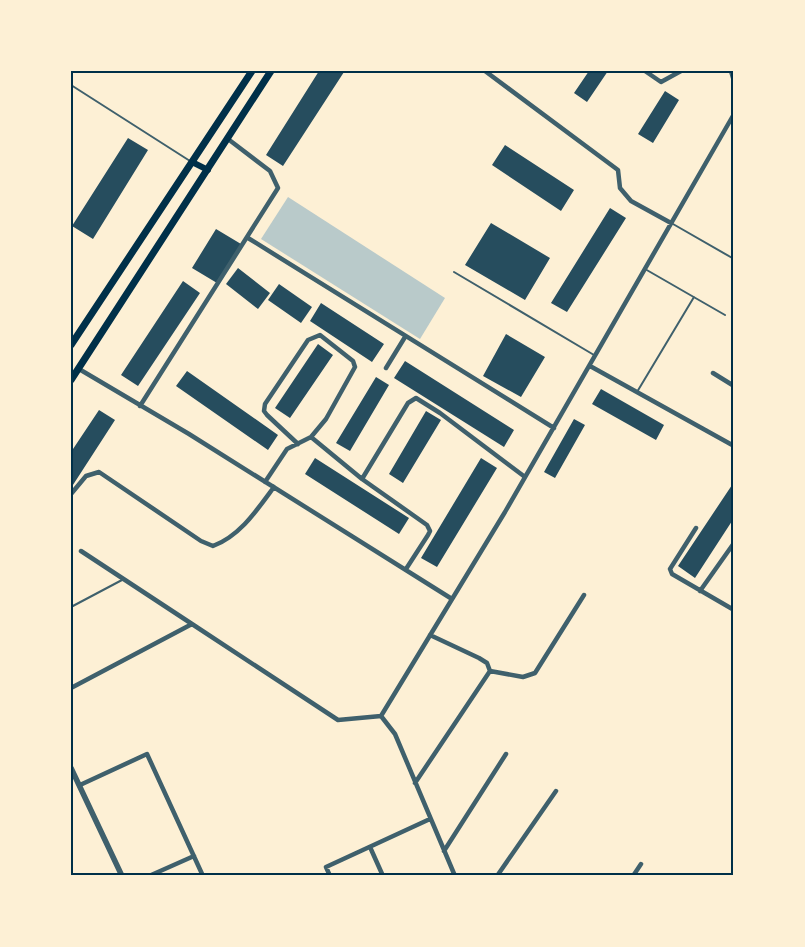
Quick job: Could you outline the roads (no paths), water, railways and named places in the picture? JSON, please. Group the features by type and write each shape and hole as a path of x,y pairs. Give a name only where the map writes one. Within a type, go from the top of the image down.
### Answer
{"main road":[{"path":"71,344 252,71"},
{"path":"71,380 271,71"},
{"path":"192,162 208,170"},
{"path":"71,364 79,369"}],"street":[{"path":"644,71 661,82 681,71"},
{"path":"487,72 618,170 620,188 631,201 671,223"},
{"path":"381,716 554,428 590,366 594,355 734,114"},
{"path":"140,406 278,188 270,171 228,139"},
{"path":"248,238 554,428"},
{"path":"265,482 287,449 298,444 311,437 326,419 355,367 353,361 320,336 308,340 265,404 264,410 267,415 298,444"},
{"path":"386,368 405,336"},
{"path":"590,366 734,446"},
{"path":"79,369 274,487 452,599"},
{"path":"713,374 734,386"},
{"path":"362,478 408,403 416,398 525,477"},
{"path":"311,437 362,478 419,517 429,528 425,542 406,569"},
{"path":"71,494 86,476 99,472 201,541 213,546 226,541 251,518 274,487"},
{"path":"696,528 670,569 678,578 734,610"},
{"path":"700,591 734,543"},
{"path":"81,551 338,720 381,716"},
{"path":"490,671 523,677 535,673 584,595"},
{"path":"71,688 192,624"},
{"path":"430,636 479,658 487,663 490,671"},
{"path":"415,783 490,671"},
{"path":"381,716 394,734 455,876"},
{"path":"80,785 147,754 203,876"},
{"path":"444,851 506,754"},
{"path":"71,768 122,876"},
{"path":"496,876 556,791"},
{"path":"330,876 326,867 430,819"},
{"path":"370,847 383,876"},
{"path":"149,876 194,856"},
{"path":"633,876 641,864"}],"lane":[{"path":"71,85 192,162"},
{"path":"671,223 734,259"},
{"path":"645,269 725,315"},
{"path":"454,272 594,355"},
{"path":"637,392 694,297"},
{"path":"71,607 124,579"}]}
